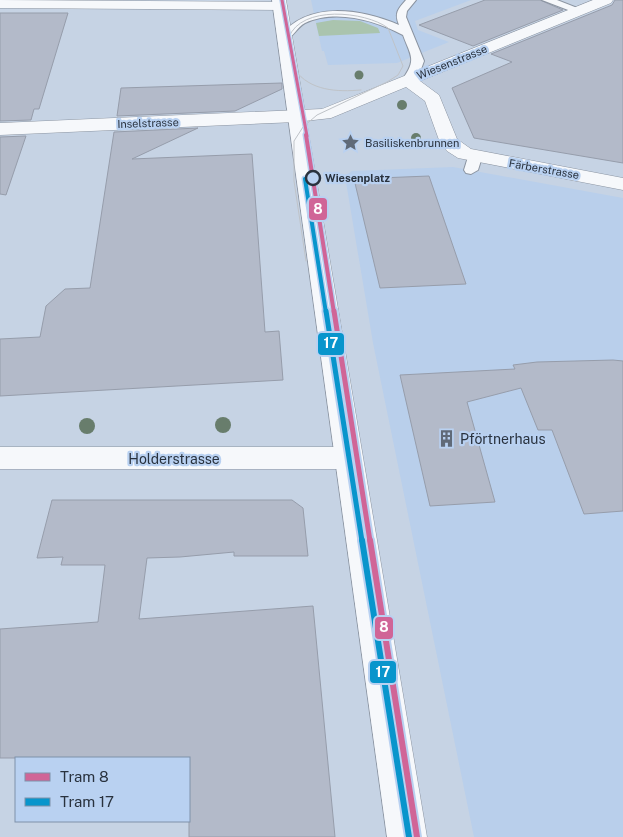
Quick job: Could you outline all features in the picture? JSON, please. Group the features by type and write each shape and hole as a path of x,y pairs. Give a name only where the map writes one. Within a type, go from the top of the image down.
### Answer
{"street":[{"name":"Wiesenstrasse","path":"296,117 325,114 606,0"},
{"path":"0,4 280,3 407,837"},
{"name":"Färberstrasse","path":"408,80 434,99 448,140 471,160 623,184"},
{"name":"Inselstrasse","path":"0,129 296,117"},
{"name":"Holderstrasse","path":"0,458 348,458"}],"lane":[{"path":"408,80 416,70 418,61 401,17 402,11 411,0"},
{"path":"547,0 580,11"},
{"path":"285,37 302,21 318,17 345,15 372,17 407,33"}],"shaded area":[{"path":"311,0 471,0 415,21 418,30 449,42 397,63 328,65 324,51 322,51"},
{"path":"453,167 623,198 623,837 474,837 373,343 345,176 352,171"}],"green space":[{"path":"333,20 360,21 378,28 380,33 319,36 316,23"}],"building":[{"path":"485,0 540,0 563,10 473,46 419,25"},
{"path":"615,0 623,0 623,163 474,138 452,88 512,62 491,54 612,5"},
{"path":"0,13 68,13 39,109 34,109 31,120 0,121"},
{"path":"282,83 282,89 235,111 117,116 121,88"},
{"path":"198,128 132,159 252,154 265,332 279,331 283,380 0,396 0,339 40,337 46,306 65,289 90,288 114,132"},
{"path":"26,136 6,195 0,194 0,137"},
{"path":"429,176 466,284 380,288 354,179"},
{"path":"623,361 623,511 584,514 552,430 538,430 521,388 467,402 495,502 430,506 400,375 515,369 513,365 537,362"},
{"path":"52,500 292,500 303,508 308,556 234,556 234,552 147,558 139,619 313,606 335,837 189,837 190,757 0,758 0,629 98,622 105,565 61,565 63,557 37,558"}],"tram line":[{"name":"8","path":"282,0 307,139 417,837"},
{"path":"289,37 296,27 306,20 320,16 334,14 365,18 378,22 388,28 403,66 398,75 387,82 317,115 303,127 294,141 294,181 306,261"},
{"path":"295,70 308,82 325,89 361,90"},
{"name":"17","path":"305,179 409,837"}],"place":[{"name":"Basiliskenbrunnen","path":"351,143"},
{"name":"Wiesenplatz","path":"313,178"},
{"name":"Pförtnerhaus","path":"446,439"}]}
